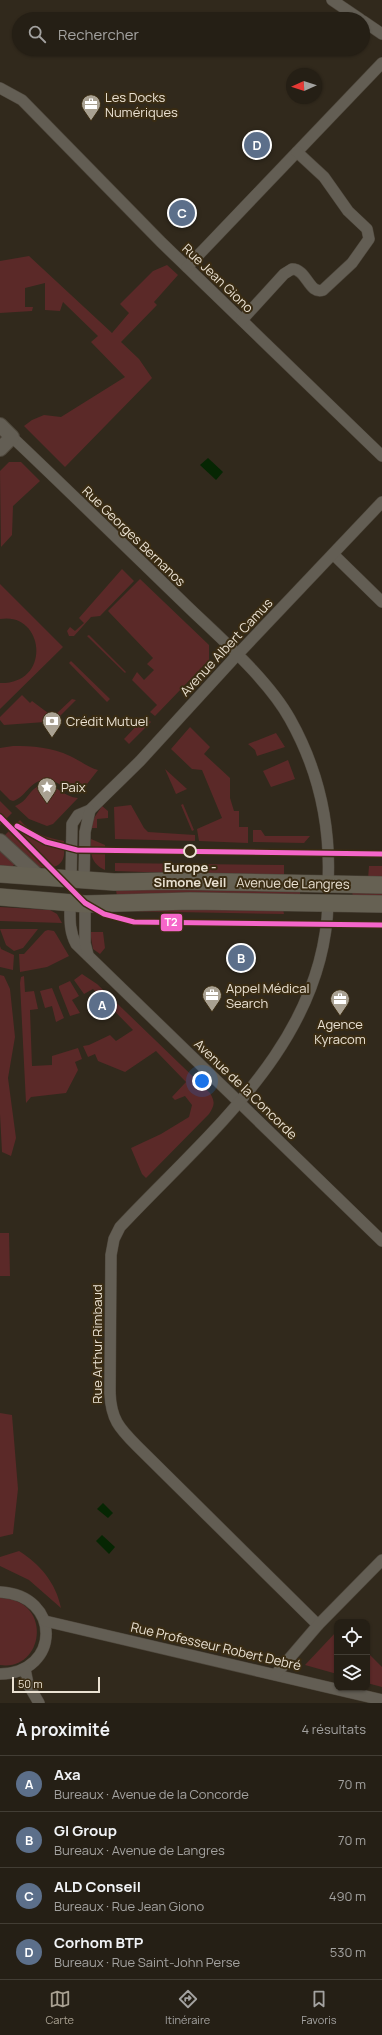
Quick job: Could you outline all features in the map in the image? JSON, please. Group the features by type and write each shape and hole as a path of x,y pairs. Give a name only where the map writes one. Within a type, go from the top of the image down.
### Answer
{"main road":[{"name":"Avenue de Langres","path":"0,874 114,882 172,881 382,885"},
{"path":"77,879 78,903"},
{"name":"Avenue de Langres","path":"0,897 78,903 190,901 382,904"}],"street":[{"path":"332,0 350,12"},
{"path":"370,26 382,34"},
{"path":"187,267 382,63"},
{"name":"Rue Jean Giono","path":"0,88 22,100 187,267 382,456"},
{"path":"242,320 284,274 292,269 300,271 314,290 323,290 352,263 369,239 367,229 348,211 324,177 297,152"},
{"path":"0,424 12,437 0,449"},
{"name":"Rue Georges Bernanos","path":"12,437 237,655 274,696 289,717 304,744 314,770 322,804 329,846 328,884"},
{"name":"Avenue Albert Camus","path":"77,879 90,810 140,761 237,655 334,555 382,502"},
{"path":"334,555 382,602"},
{"path":"0,841 38,876"},
{"name":"Avenue de la Concorde","path":"78,903 89,958 240,1102 382,1241"},
{"name":"Rue Arthur Rimbaud","path":"318,1625 123,1432 113,1416 110,1404 111,1255 116,1232 240,1102 273,1059 291,1032 314,983 326,935 328,903"},
{"path":"276,1674 318,1625 382,1560"},
{"path":"0,1592 14,1593 26,1598 40,1611 44,1621 46,1638 41,1654 25,1669 13,1674 0,1674"},
{"name":"Rue Professeur Robert Debré","path":"44,1621 382,1700"},
{"path":"25,1669 28,1684 39,1703"}],"shaded area":[{"path":"29,256 112,333 129,313 120,304 153,271 167,265 178,275 154,302 157,305 121,342 139,359 152,378 65,467 24,426 32,420 44,415 61,417 125,377 91,342 98,336 63,302 60,311 45,310 45,283 25,288 25,307 33,307 32,311 0,313 0,261"},
{"path":"208,458 223,472 216,480 200,465"},
{"path":"9,462 21,462 40,481 13,506 12,535 1,547 0,471"},
{"path":"122,569 134,581 100,616 91,617 74,636 69,636 67,631 70,627 75,631 84,623 79,618"},
{"path":"140,579 209,645 209,660 155,716 150,712 157,705 132,680 137,672 144,680 154,670 147,664 153,658 108,611"},
{"path":"0,584 63,647 0,709 0,683 17,680 29,672 35,661 36,648 33,636 26,626 15,619 0,619"},
{"path":"89,635 126,672 125,673 87,636"},
{"path":"71,661 110,699 107,702 69,663"},
{"path":"22,695 30,703 32,701 48,713 46,714 50,718 45,722 4,725 0,720 0,717"},
{"path":"72,699 76,700 57,719 54,716"},
{"path":"145,717 151,722 129,744 124,739"},
{"path":"190,727 210,747 204,754 230,778 230,798 234,811 239,811 239,827 248,827 248,843 199,841 197,829 222,818 202,770 192,769 171,749"},
{"path":"276,733 285,747 257,756 255,750 248,744"},
{"path":"13,746 49,749 70,756 91,768 98,770 80,793 70,791 48,779 34,784 13,801 0,790 0,748"},
{"path":"288,760 295,779 271,787 263,771"},
{"path":"165,769 187,789 176,794"},
{"path":"43,784 52,786 69,796 78,798 53,824 47,826 29,819 15,806 20,804 34,789"},
{"path":"0,801 12,813 0,825"},
{"path":"183,804 194,830 192,831 181,805"},
{"path":"131,805 144,828 148,832 195,835 195,841 115,839 114,807"},
{"path":"102,806 108,811 108,818 97,819 97,828 90,828 92,821"},
{"path":"20,820 34,832 64,841 64,855 61,863 50,868 37,866 25,859 2,838"},
{"path":"253,830 261,830 265,836 310,836 304,843 253,842"},
{"path":"91,839 105,845 105,870 100,868 92,858"},
{"path":"0,847 15,864 13,866 0,866"},
{"path":"115,863 284,865 284,877 115,871"},
{"path":"369,866 382,866 382,880 368,879"},
{"path":"181,888 300,891 300,897 117,896 116,890"},
{"path":"352,891 382,891 382,898 353,898"},
{"path":"0,907 50,910 57,914 62,923 0,921"},
{"path":"209,908 283,909 284,914 120,911"},
{"path":"0,929 38,929 23,948 14,951 6,945"},
{"path":"45,931 54,931 69,956 47,967 20,972 19,954 24,954"},
{"path":"90,932 103,932 105,948 100,954 93,949"},
{"path":"0,946 1,949 14,955 13,970 0,967"},
{"path":"82,974 97,984 210,1093 213,1099 214,1104 209,1114 146,1178 142,1174 131,1148 161,1134 189,1117 192,1105 185,1096 175,1100 172,1097 186,1082 156,1051 125,1072 98,1061 95,1054 88,1057 83,1046 89,1045 110,1035 116,1041 133,1030 93,989 84,994 74,980"},
{"path":"0,975 4,976 10,989 15,1037 8,1078 16,1138 11,1156 2,1152 0,1114"},
{"path":"24,976 25,992 34,991 38,1009 30,1010 32,1066 52,1065 52,1056 78,1048 82,1059 75,1062 78,1070 66,1093 31,1097 26,1103 20,983 21,977"},
{"path":"70,981 79,996 72,1000 80,1013 70,1016 59,986"},
{"path":"52,988 64,1018 56,1022 52,1006 45,1008 40,991"},
{"path":"0,1233 9,1233 10,1276 0,1276"},
{"path":"0,1413 12,1415 18,1489 13,1534 0,1537"},
{"path":"103,1503 113,1513 108,1518 97,1509"},
{"path":"102,1535 115,1547 109,1554 96,1541"},
{"path":"19,1551 34,1562 46,1575 55,1590 61,1608 29,1580 0,1566 0,1557"},
{"path":"0,1598 17,1601 29,1610 35,1621 37,1634 34,1647 26,1658 15,1664 0,1665"},
{"path":"334,1634 334,1673 305,1665"},
{"path":"370,1655 382,1667 382,1687 370,1684"}],"transit line":[{"name":"T2","path":"0,817 85,903 104,914 134,922 382,925"},
{"name":"T2","path":"17,826 46,842 77,850 382,854"}],"place":[{"name":"Les Docks Numériques","path":"91,121"},
{"name":"Corhom BTP","path":"257,145"},
{"name":"ALD Conseil","path":"182,213"},
{"name":"Crédit Mutuel","path":"52,738"},
{"name":"Paix","path":"47,804"},
{"name":"Europe - Simone Veil","path":"190,851"},
{"name":"GI Group","path":"241,958"},
{"name":"Axa","path":"102,1005"},
{"name":"Appel Médical Search","path":"212,1012"},
{"name":"Agence Kyracom","path":"340,1016"}]}
